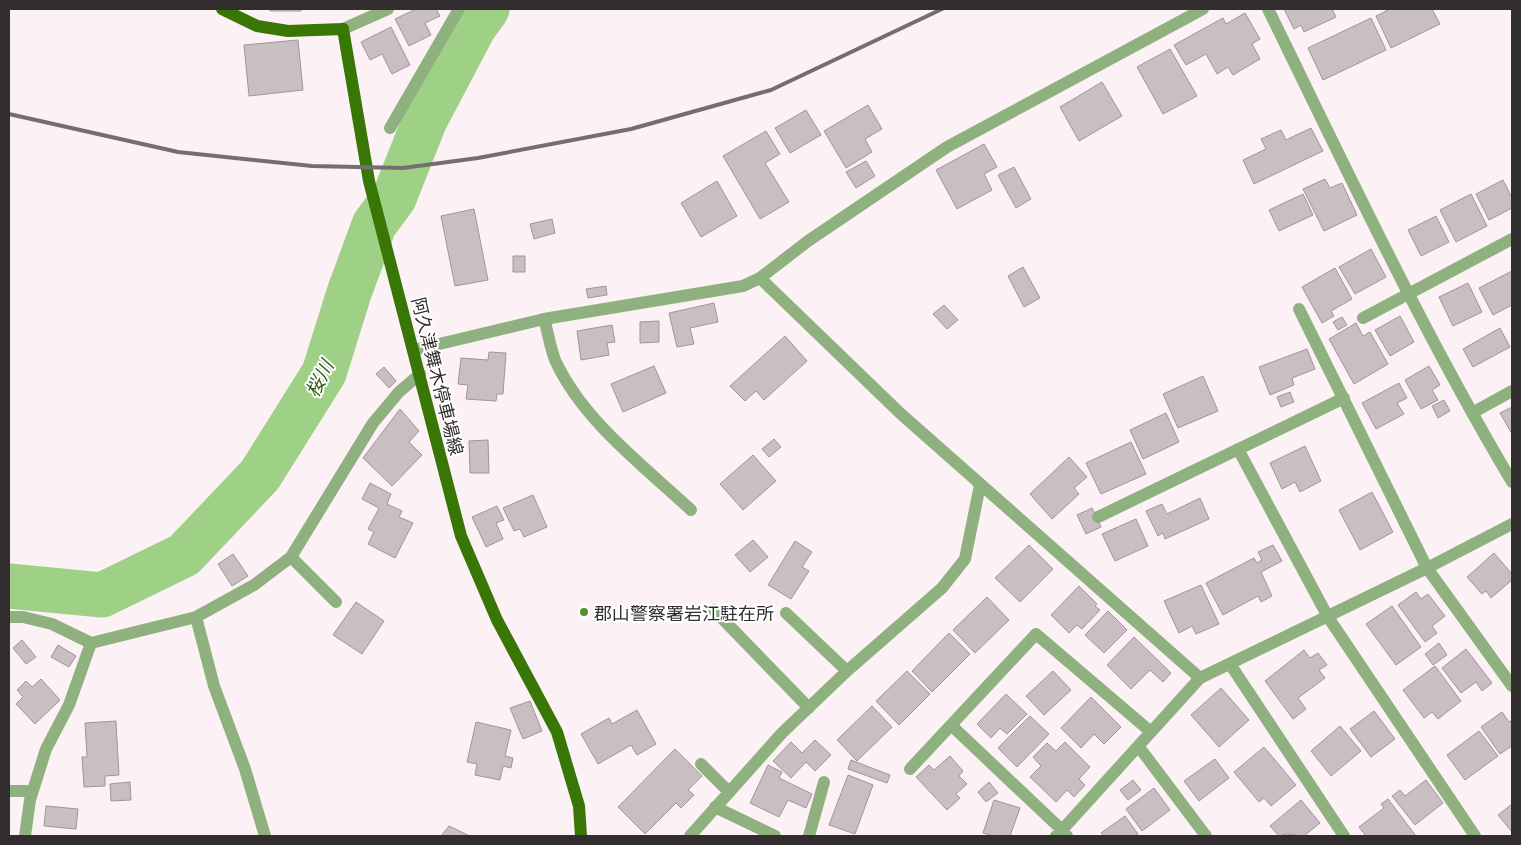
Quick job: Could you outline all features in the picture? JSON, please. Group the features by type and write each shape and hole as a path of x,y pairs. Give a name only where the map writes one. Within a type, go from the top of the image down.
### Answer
{"main road":[{"path":"222,9 257,26 288,31 343,29"},
{"name":"阿久津舞木停車場線","path":"343,29 369,181 394,269 461,536 497,620 558,732 579,806 581,836"}],"street":[{"path":"343,29 388,9"},
{"path":"390,128 459,9"},
{"path":"414,350 544,319 743,286 760,278 808,241 947,147 1203,9"},
{"path":"1268,9 1408,295 1472,414 1512,482"},
{"path":"1363,318 1512,239"},
{"path":"760,278 901,414 1200,678"},
{"path":"1299,308 1427,568 1512,686"},
{"path":"544,319 555,358 577,398 621,444 691,510"},
{"path":"9,617 23,617 52,624 91,643 196,617 254,585 291,557 374,423 398,392 420,374"},
{"path":"1472,414 1512,391"},
{"path":"1098,517 1344,398"},
{"path":"1238,449 1328,617 1475,836"},
{"path":"690,836 728,792 809,708 847,671 942,588 965,559 980,484"},
{"path":"952,726 1061,834 1200,678 1328,617 1512,524"},
{"path":"291,557 336,602"},
{"path":"714,610 809,708"},
{"path":"786,613 847,671"},
{"path":"196,617 214,686 245,769 265,836"},
{"path":"910,769 1036,634 1151,732"},
{"path":"25,836 33,791 46,749 68,704 91,643"},
{"path":"1230,664 1344,836"},
{"path":"1139,747 1206,836"},
{"path":"701,764 728,792"},
{"path":"809,836 824,782"},
{"path":"9,791 33,791"},
{"path":"715,807 775,836"}],"building":[{"path":"270,9 301,9 301,11 270,11"},
{"path":"416,9 436,9 440,16 425,23 431,35 409,46 395,19"},
{"path":"1284,9 1332,9 1336,17 1304,32 1301,25 1294,29"},
{"path":"1390,9 1432,9 1440,24 1391,48 1376,16"},
{"path":"1245,13 1260,39 1252,44 1260,59 1233,75 1228,67 1217,74 1206,54 1186,65 1174,45 1223,18 1226,24"},
{"path":"1371,18 1386,50 1323,80 1308,48"},
{"path":"391,27 410,65 392,74 382,54 370,60 361,42"},
{"path":"298,40 303,90 249,96 244,45"},
{"path":"1170,49 1197,96 1163,114 1137,67"},
{"path":"1102,82 1122,116 1079,141 1060,107"},
{"path":"868,105 882,129 865,139 872,152 846,168 824,131"},
{"path":"806,110 821,135 790,153 775,128"},
{"path":"1311,128 1323,151 1254,184 1243,160 1266,149 1261,139 1281,130 1286,140"},
{"path":"766,131 780,154 765,163 789,202 760,219 723,156"},
{"path":"984,144 997,167 984,174 992,190 957,209 936,170"},
{"path":"866,161 875,176 856,188 846,172"},
{"path":"1014,167 1031,199 1016,208 998,175"},
{"path":"1325,179 1330,188 1342,183 1357,215 1324,231 1303,189"},
{"path":"1503,180 1512,198 1512,208 1489,220 1476,194"},
{"path":"717,181 737,216 701,237 681,203"},
{"path":"1303,194 1313,215 1279,231 1269,210"},
{"path":"1471,194 1487,226 1456,242 1440,210"},
{"path":"474,209 488,280 455,286 441,216"},
{"path":"1436,216 1449,242 1421,256 1408,230"},
{"path":"552,219 555,233 534,239 530,224"},
{"path":"1371,249 1386,277 1355,294 1339,267"},
{"path":"513,256 525,256 525,272 513,272"},
{"path":"1023,267 1040,298 1024,307 1008,276"},
{"path":"1335,268 1352,299 1331,311 1334,316 1322,323 1302,287"},
{"path":"1512,271 1512,305 1493,315 1479,288"},
{"path":"1468,283 1482,312 1453,326 1439,297"},
{"path":"606,286 607,295 588,298 586,289"},
{"path":"714,303 718,322 690,328 694,344 677,347 669,313"},
{"path":"944,305 958,320 947,329 933,314"},
{"path":"1400,316 1414,342 1390,356 1375,330"},
{"path":"1342,317 1347,325 1338,330 1333,322"},
{"path":"659,321 659,342 640,343 640,322"},
{"path":"1356,323 1363,336 1370,332 1388,364 1354,384 1329,339"},
{"path":"612,325 615,342 607,343 609,355 581,360 577,331"},
{"path":"1500,328 1510,347 1473,367 1463,349"},
{"path":"785,336 807,361 764,400 756,391 745,401 730,386"},
{"path":"1307,349 1315,369 1292,378 1294,385 1270,395 1259,367"},
{"path":"489,352 506,353 503,394 497,394 496,401 466,399 468,385 458,384 461,358 488,360"},
{"path":"654,366 666,393 623,412 611,384"},
{"path":"1429,366 1440,385 1432,390 1438,400 1421,409 1405,380"},
{"path":"384,367 396,381 389,388 376,374"},
{"path":"1203,376 1218,411 1178,428 1163,394"},
{"path":"1399,383 1407,398 1397,403 1404,414 1376,429 1362,403"},
{"path":"1290,392 1294,402 1281,407 1277,397"},
{"path":"1444,400 1450,411 1438,418 1432,406"},
{"path":"1512,407 1512,434 1500,413"},
{"path":"400,409 419,431 409,442 422,455 392,486 363,458"},
{"path":"1166,413 1179,442 1143,459 1130,430"},
{"path":"774,439 781,447 769,457 762,449"},
{"path":"488,440 489,473 470,473 469,441"},
{"path":"1131,442 1146,474 1101,494 1086,463"},
{"path":"1305,446 1321,481 1300,492 1295,482 1282,489 1270,463"},
{"path":"753,455 776,481 743,510 720,484"},
{"path":"1069,457 1087,477 1074,488 1079,494 1052,519 1030,494"},
{"path":"370,483 391,494 387,504 402,511 399,517 413,523 395,558 368,544 374,532 368,529 379,508 362,499"},
{"path":"1372,492 1393,532 1360,550 1339,510"},
{"path":"533,495 547,527 524,537 520,529 514,531 503,508"},
{"path":"1200,498 1209,519 1165,539 1163,533 1158,536 1146,511 1162,504 1167,514"},
{"path":"497,506 504,520 496,523 503,539 486,547 472,517"},
{"path":"1092,508 1101,527 1086,534 1077,515"},
{"path":"1136,519 1148,546 1115,561 1102,534"},
{"path":"753,540 768,557 750,572 735,555"},
{"path":"795,541 812,552 802,567 809,571 791,599 768,585"},
{"path":"1029,545 1053,569 1020,602 995,578"},
{"path":"1273,545 1282,561 1261,572 1272,596 1261,602 1258,596 1223,615 1206,583 1254,558 1257,563 1262,560 1258,552"},
{"path":"1494,553 1512,574 1512,580 1491,598 1486,591 1482,594 1467,577"},
{"path":"233,554 248,576 232,586 218,564"},
{"path":"1201,585 1219,624 1196,634 1192,626 1179,633 1164,601"},
{"path":"1079,586 1097,604 1095,606 1100,610 1082,629 1077,625 1069,633 1051,615"},
{"path":"1416,592 1421,599 1428,594 1445,616 1432,626 1437,633 1425,642 1398,605"},
{"path":"987,597 1009,620 975,653 953,630"},
{"path":"356,602 384,621 362,654 333,635"},
{"path":"1392,606 1421,647 1396,665 1366,624"},
{"path":"1108,611 1127,630 1104,653 1085,635"},
{"path":"949,633 970,654 932,692 912,671"},
{"path":"1134,637 1171,673 1163,682 1150,670 1131,689 1107,665"},
{"path":"22,640 36,657 26,664 13,648"},
{"path":"1439,643 1447,655 1433,665 1425,654"},
{"path":"58,645 76,656 69,667 51,657"},
{"path":"1466,649 1492,683 1482,691 1476,682 1461,693 1442,668"},
{"path":"1304,650 1310,658 1318,653 1327,665 1319,670 1325,678 1298,698 1306,709 1293,719 1265,681"},
{"path":"1435,666 1461,701 1438,719 1432,712 1424,718 1403,690"},
{"path":"907,671 930,694 899,725 876,701"},
{"path":"1053,671 1071,690 1044,715 1026,696"},
{"path":"41,679 60,700 35,724 16,704 23,697 17,690 26,681 32,687"},
{"path":"1221,688 1249,720 1219,747 1191,715"},
{"path":"1006,694 1027,714 1007,734 1000,728 991,738 977,724"},
{"path":"1091,697 1121,727 1104,744 1094,734 1081,748 1061,728"},
{"path":"530,701 542,731 523,739 510,708"},
{"path":"872,706 892,727 857,761 837,740"},
{"path":"637,710 656,744 637,755 631,745 598,764 581,734 609,718 612,724"},
{"path":"1374,711 1395,739 1371,757 1350,729"},
{"path":"1502,712 1509,722 1512,720 1512,746 1500,754 1481,727"},
{"path":"1030,716 1049,734 1017,767 998,748"},
{"path":"116,721 119,775 105,776 105,786 84,787 82,757 87,757 85,723"},
{"path":"476,722 511,730 505,756 513,758 511,768 503,766 500,780 475,775 477,764 467,762"},
{"path":"1340,726 1361,751 1331,776 1311,751"},
{"path":"1479,731 1498,756 1465,780 1447,755"},
{"path":"815,740 831,755 815,771 806,762 791,778 773,761 791,742 802,753"},
{"path":"1065,742 1090,767 1079,779 1085,785 1074,797 1067,790 1056,802 1030,777 1041,766 1033,757 1047,743 1056,751"},
{"path":"1264,747 1296,785 1271,806 1264,798 1259,802 1234,772"},
{"path":"675,749 702,776 688,790 694,795 681,808 676,803 645,834 618,807"},
{"path":"950,756 963,771 959,776 967,784 956,794 960,798 947,810 916,777 929,765 934,770"},
{"path":"1215,759 1229,778 1199,801 1184,781"},
{"path":"851,760 890,775 887,783 848,769"},
{"path":"768,765 782,772 779,778 812,794 806,808 788,800 779,817 750,803"},
{"path":"848,775 873,785 855,834 829,825"},
{"path":"1133,780 1141,790 1128,800 1120,790"},
{"path":"1426,780 1443,803 1415,825 1392,796 1400,790 1405,796"},
{"path":"130,782 131,800 111,801 110,784"},
{"path":"989,782 998,793 986,802 978,792"},
{"path":"1154,788 1170,810 1142,831 1126,809"},
{"path":"1388,799 1416,836 1366,836 1359,827 1384,808 1381,804"},
{"path":"994,800 1020,808 1010,836 994,836 983,833"},
{"path":"1301,800 1320,823 1304,836 1286,834 1279,836 1270,826"},
{"path":"1512,804 1512,832 1498,815"},
{"path":"46,806 78,809 76,829 44,826"},
{"path":"1125,816 1138,834 1134,836 1104,836 1101,833"},
{"path":"449,826 470,836 441,836"}],"waterway":[{"name":"桜川","path":"9,586 102,595 184,555 260,475 324,373 349,293 374,225 394,198 425,120 474,27 487,9"}],"railway":[{"path":"9,114 178,152 312,166 403,168 478,158 631,129 771,90 942,9"}],"place":[{"name":"郡山警察署岩江駐在所","path":"584,612"}]}
